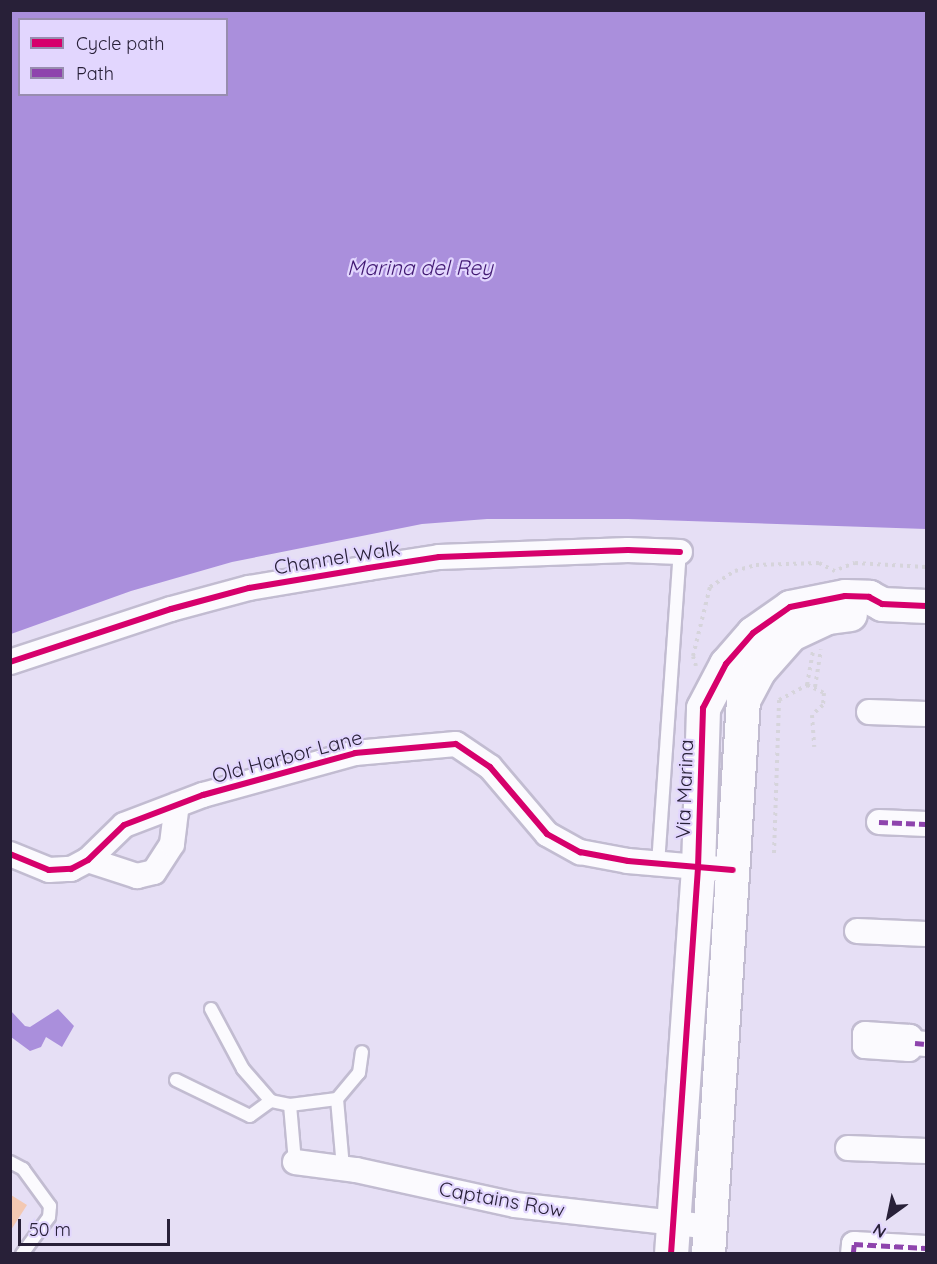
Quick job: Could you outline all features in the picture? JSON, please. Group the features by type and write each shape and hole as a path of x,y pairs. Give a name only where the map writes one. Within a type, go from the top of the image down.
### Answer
{"street":[{"name":"Channel Walk","path":"10,662 227,594 368,568 451,557 628,550 680,552"},
{"name":"Via Marina","path":"672,1238 698,868 703,708 726,664 753,633 790,607 836,596 869,597 882,604 927,606"},
{"name":"Via Marina","path":"709,1240 743,700 754,680 791,634 827,617 871,612 882,604"},
{"path":"869,711 927,714"},
{"name":"Old Harbor Lane","path":"10,854 49,870 71,869 88,860 124,825 177,805 355,753 456,744 490,767 547,834 580,852 658,864 734,870"},
{"path":"88,860 137,876 153,872 172,844 177,805"},
{"path":"879,822 927,824"},
{"path":"857,931 927,934"},
{"path":"848,1148 927,1151"},
{"name":"Captains Row","path":"295,1162 343,1168 672,1238 709,1240"},
{"path":"853,1254 854,1244 927,1248"}],"lane":[{"path":"658,864 680,552"},
{"path":"211,1009 243,1070 271,1101 290,1106 337,1099 359,1073 362,1052"},
{"path":"176,1080 250,1116 271,1101"},
{"path":"337,1099 343,1168"},
{"path":"290,1106 295,1162"},
{"path":"10,1162 23,1169 50,1206 49,1217 22,1254"}],"path":[{"path":"697,669 693,656 710,587 735,571 756,565 819,563 836,572 855,563 927,567"},
{"path":"815,687 821,645"},
{"path":"807,685 814,646"},
{"path":"774,853 779,700 807,685 824,693 823,705 812,715 814,747"}],"shaded area":[{"path":"11,1195 27,1205 11,1230"}],"water":[{"name":"Marina del Rey","path":"11,10 926,11 926,529 628,519 487,519 422,524 232,562 131,591 11,634"},
{"path":"58,1009 74,1026 62,1047 46,1037 41,1047 30,1051 11,1037 11,1011 25,1026 30,1027"}],"marked path":[{"path":"879,822 926,824"},
{"path":"915,1043 926,1044"},
{"path":"853,1254 854,1244 926,1248"}],"cycle path":[{"path":"10,662 171,609 249,588 368,568 439,557 628,550 680,552"},
{"path":"671,1254 698,868 703,708 726,664 753,633 790,607 845,596 869,597 882,604 926,606"},
{"path":"10,854 49,870 71,869 88,860 124,825 203,795 355,753 456,744 490,767 547,834 580,852 628,861 733,870"}]}
